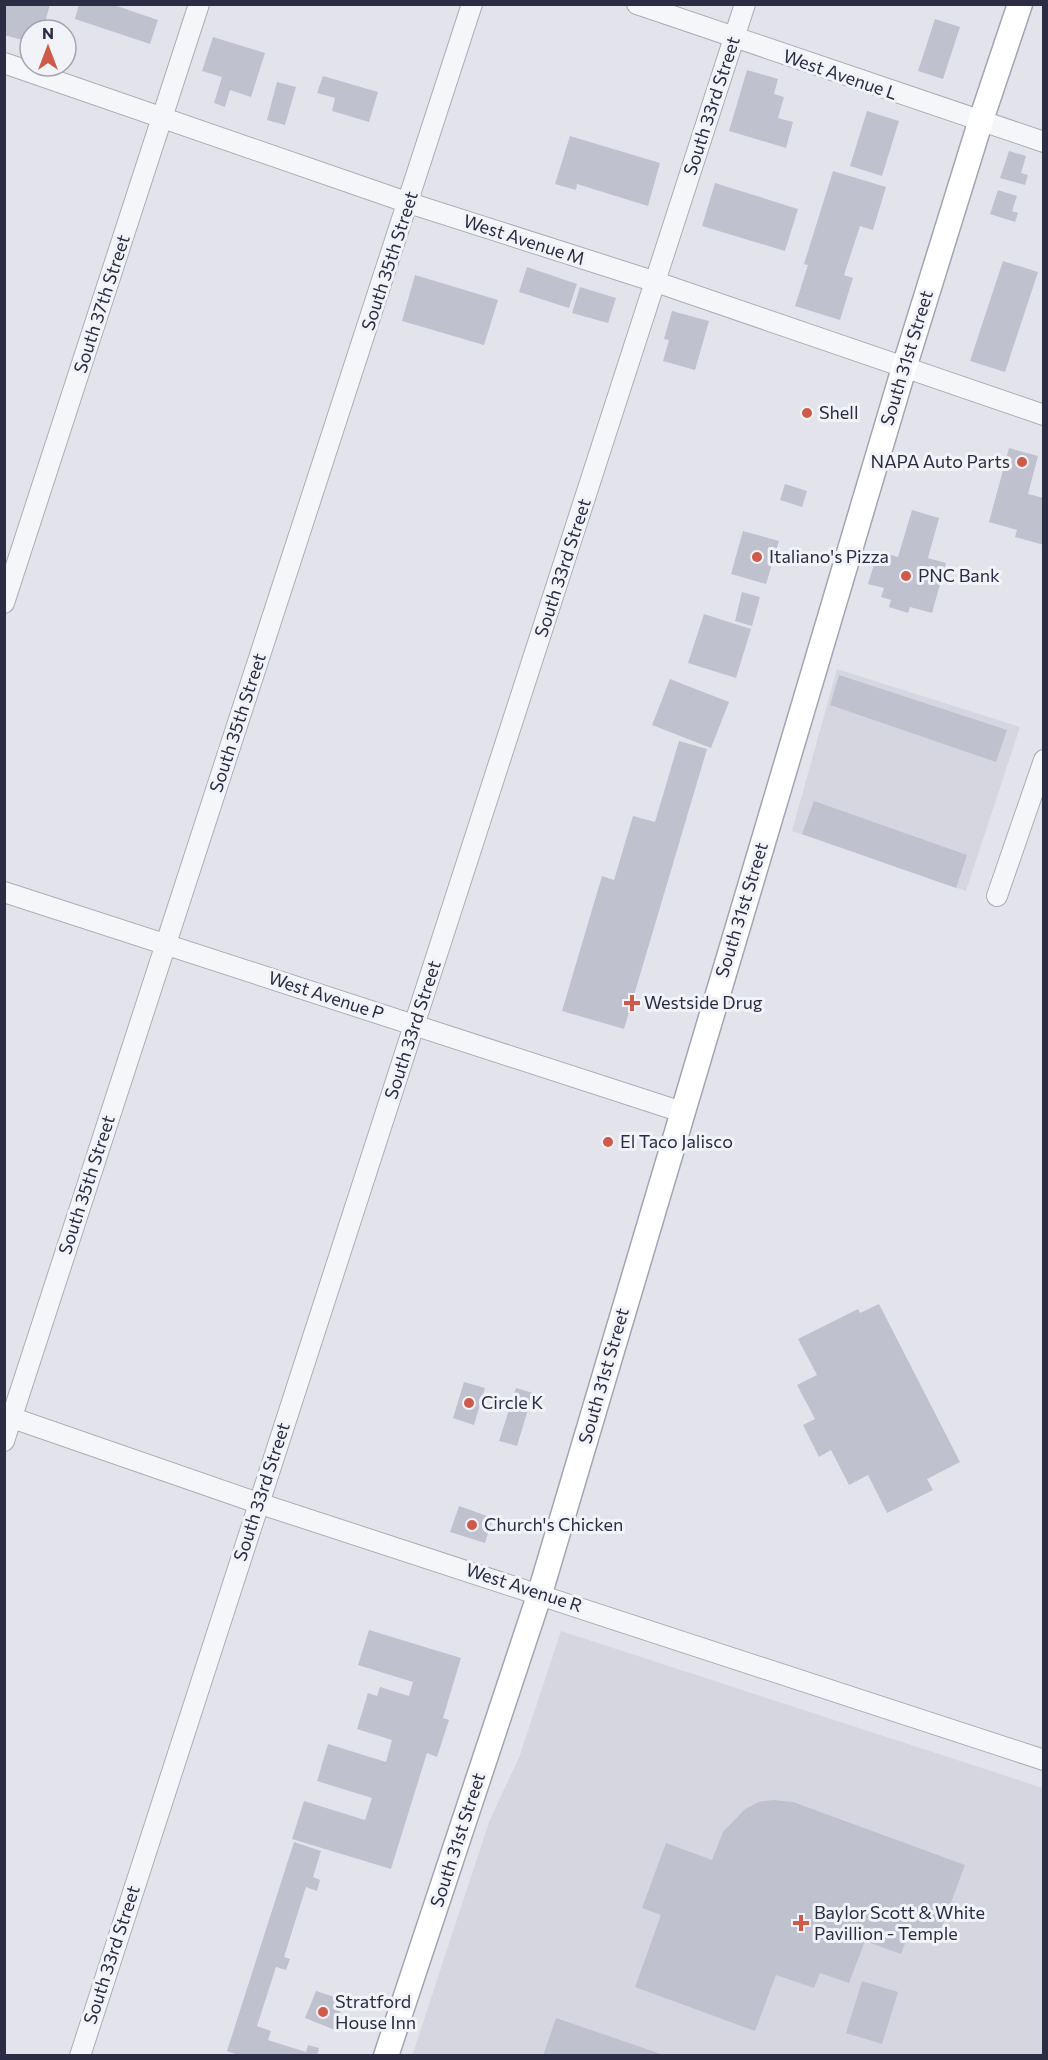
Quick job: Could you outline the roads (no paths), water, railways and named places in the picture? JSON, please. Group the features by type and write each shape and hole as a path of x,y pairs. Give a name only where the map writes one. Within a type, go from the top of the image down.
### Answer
{"main road":[{"name":"South 31st Street","path":"386,2055 540,1593 903,368 1020,4"}],"street":[{"name":"South 37th Street","path":"4,603 199,4"},
{"name":"South 35th Street","path":"4,1441 8,1416 409,203 472,4"},
{"name":"West Avenue L","path":"637,4 980,123 1044,142"},
{"name":"South 33rd Street","path":"80,2055 745,4"},
{"name":"West Avenue M","path":"4,63 409,203 656,282 1044,415"},
{"path":"997,896 1044,760"},
{"name":"West Avenue P","path":"4,892 682,1112"},
{"name":"West Avenue R","path":"8,1416 258,1503 540,1593 1044,1760"}],"place":[{"name":"Shell","path":"807,413"},
{"name":"NAPA Auto Parts","path":"1022,462"},
{"name":"Italiano's Pizza","path":"757,557"},
{"name":"PNC Bank","path":"906,576"},
{"name":"Westside Drug","path":"632,1003"},
{"name":"El Taco Jalisco","path":"608,1142"},
{"name":"Circle K","path":"469,1403"},
{"name":"Church's Chicken","path":"472,1525"},
{"name":"Baylor Scott & White Pavillion - Temple","path":"801,1923"},
{"name":"Stratford House Inn","path":"323,2012"}]}
